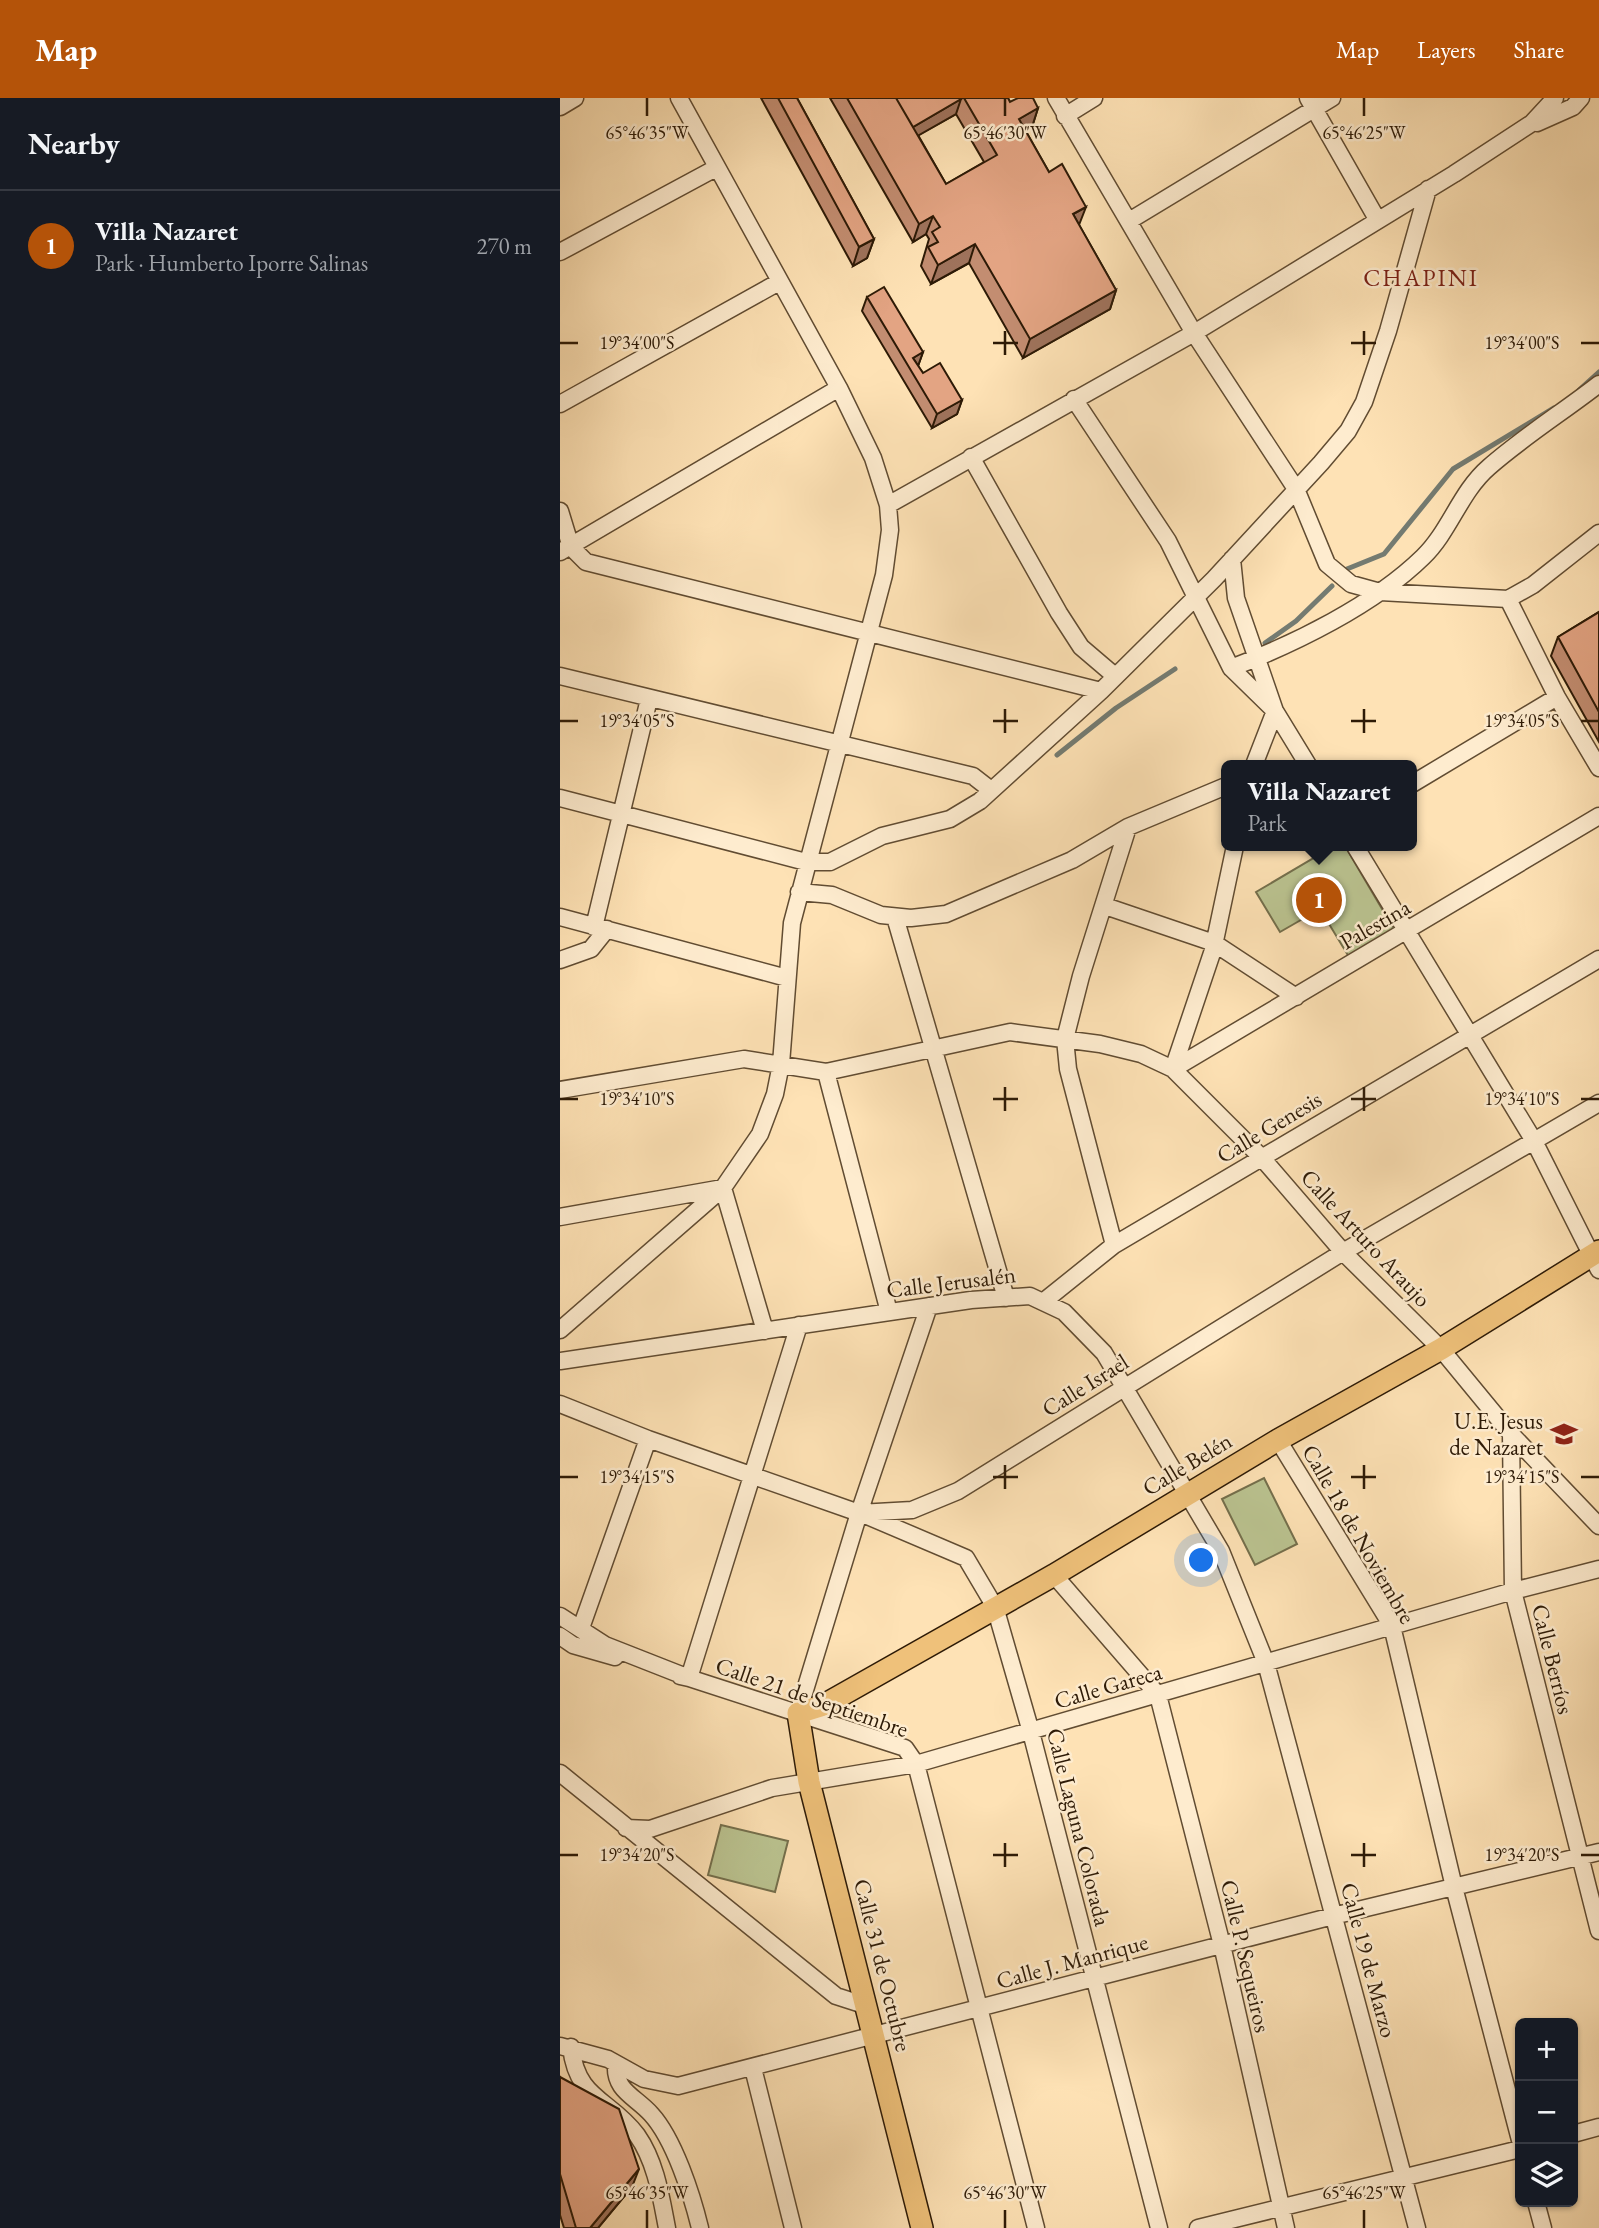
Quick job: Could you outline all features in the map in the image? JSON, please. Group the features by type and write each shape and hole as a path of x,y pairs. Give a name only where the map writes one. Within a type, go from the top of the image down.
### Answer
{"main road":[{"name":"Calle Belén","path":"798,1713 824,1705 1054,1575 1278,1440 1596,1259"},
{"name":"Calle 31 de Octubre","path":"798,1713 808,1782 922,2228"}],"street":[{"path":"560,107 575,98"},
{"path":"560,1330 723,1188 760,1133 775,1094 781,1064 792,923 884,575 890,530 888,505 873,458 839,388 679,98"},
{"path":"1056,98 1194,333 1296,489 1326,564 1351,584 1377,592 1508,598 1533,585 1599,533"},
{"path":"1065,116 1094,98"},
{"path":"1129,221 1311,103 1332,98"},
{"path":"1522,130 1555,98"},
{"path":"888,505 1194,333 1522,130 1573,107 1581,98"},
{"path":"1311,103 1377,219"},
{"path":"560,251 716,168"},
{"path":"560,798 806,863 830,862 882,836 950,819 980,801 1101,691 1232,559 1348,431 1364,402 1388,331 1428,189"},
{"path":"560,404 779,282"},
{"path":"1231,668 1351,610 1423,557 1487,468 1599,384"},
{"path":"565,549 839,388"},
{"path":"1074,399 1168,541 1231,668 1275,711"},
{"path":"971,457 1081,647 1115,676"},
{"path":"560,511 565,549"},
{"path":"565,549 586,562 1101,691"},
{"path":"1232,559 1236,598 1275,711 1305,760"},
{"path":"1508,598 1557,697 1599,768"},
{"path":"560,676 973,776 991,790"},
{"path":"1417,781 1557,697"},
{"path":"560,960 591,949 601,928 622,813 649,699"},
{"path":"1256,760 1275,711"},
{"path":"799,892 832,895 881,915 911,918 946,914 1072,860 1128,827 1221,788"},
{"name":"Palestina","path":"1172,1069 1406,933 1599,816"},
{"path":"1114,1245 1068,1069 1065,1039 1081,976 1128,827"},
{"path":"1172,1069 1214,943 1234,851"},
{"path":"1358,851 1534,1141 1596,1259"},
{"path":"1105,906 1214,943 1296,997"},
{"path":"560,917 787,978"},
{"path":"895,917 1006,1298"},
{"name":"Calle Genesis","path":"1042,1302 1114,1245 1599,959"},
{"name":"Calle Arturo Araujo","path":"826,1072 1010,1032 1065,1039 1140,1054 1172,1069 1262,1158 1343,1252 1441,1349 1511,1434 1599,1526"},
{"path":"560,1090 744,1059 826,1072 889,1312"},
{"name":"Calle Israel","path":"560,1404 648,1439 859,1513 912,1510 958,1491 1343,1252 1599,1103"},
{"path":"560,1217 723,1188"},
{"path":"723,1188 765,1331"},
{"name":"Calle Jerusalén","path":"560,1361 929,1306 1030,1296 1065,1312 1104,1353 1221,1551 1266,1663"},
{"path":"798,1713 859,1513 929,1306"},
{"path":"560,1636 573,1646 689,1678 799,1325"},
{"name":"Calle Berríos","path":"1511,1434 1513,1591 1599,1931"},
{"path":"581,1628 648,1439"},
{"name":"Calle 18 de Noviembre","path":"1278,1440 1392,1626 1454,1887 1515,2121"},
{"name":"Calle Laguna Colorada","path":"859,1513 966,1558 995,1607 1031,1732 1159,2228"},
{"name":"Calle Gareca","path":"626,1828 650,1829 772,1788 916,1764 1513,1591 1599,1569"},
{"path":"1054,1575 1158,1695"},
{"name":"Calle 21 de Septiembre","path":"560,1615 604,1646 689,1678 905,1748 916,1764 1035,2228"},
{"name":"Calle 19 de Marzo","path":"1266,1663 1416,2228"},
{"name":"Calle P. Sequeiros","path":"1158,1695 1222,1945 1286,2228"},
{"path":"560,1773 836,1996 867,2006"},
{"name":"Calle J. Manrique","path":"566,2047 616,2064 645,2079 678,2085 1334,1916 1599,1852"},
{"path":"566,2047 581,2084 636,2135 650,2159 667,2228"},
{"path":"616,2064 615,2077 619,2085 652,2115 674,2154 700,2228"},
{"path":"752,2068 793,2228"},
{"path":"1578,2133 1599,2127"},
{"path":"1198,2228 1515,2150"},
{"path":"1537,2207 1543,2228"}],"green space":[{"path":"1326,851 1348,851 1395,931 1349,957 1320,909 1280,932 1256,892"},
{"path":"1264,1478 1297,1544 1255,1565 1222,1499"},
{"path":"721,1825 788,1841 775,1892 708,1875"}],"building":[{"path":"778,98 797,98 874,239 859,247"},
{"path":"847,98 896,98 946,184 997,155 964,98 1008,98 1010,102 1018,98 1033,98 1038,108 1019,119 1049,172 1062,164 1086,207 1073,214 1116,290 1030,339 975,244 938,265 928,247 938,242 932,232 940,227 933,216 919,224"},
{"path":"896,98 960,98 961,99 913,127"},
{"path":"884,287 923,352 913,358 923,373 940,363 962,400 937,414 867,297"},
{"path":"1599,612 1599,712 1558,637"},
{"path":"560,2077 619,2109 639,2169 590,2228 576,2228 560,2174"}],"waterway":[{"path":"1579,390 1599,372"},
{"path":"1342,571 1384,554 1453,469 1554,408"},
{"path":"1265,643 1296,621 1332,586"},
{"path":"1057,755 1116,708 1175,669"}],"place":[{"name":"Villa Nazaret","path":"1319,900"},
{"name":"U.E. Jesus de Nazaret","path":"1564,1434"}],"district":[{"name":"CHAPINI","path":"1421,277"}]}
